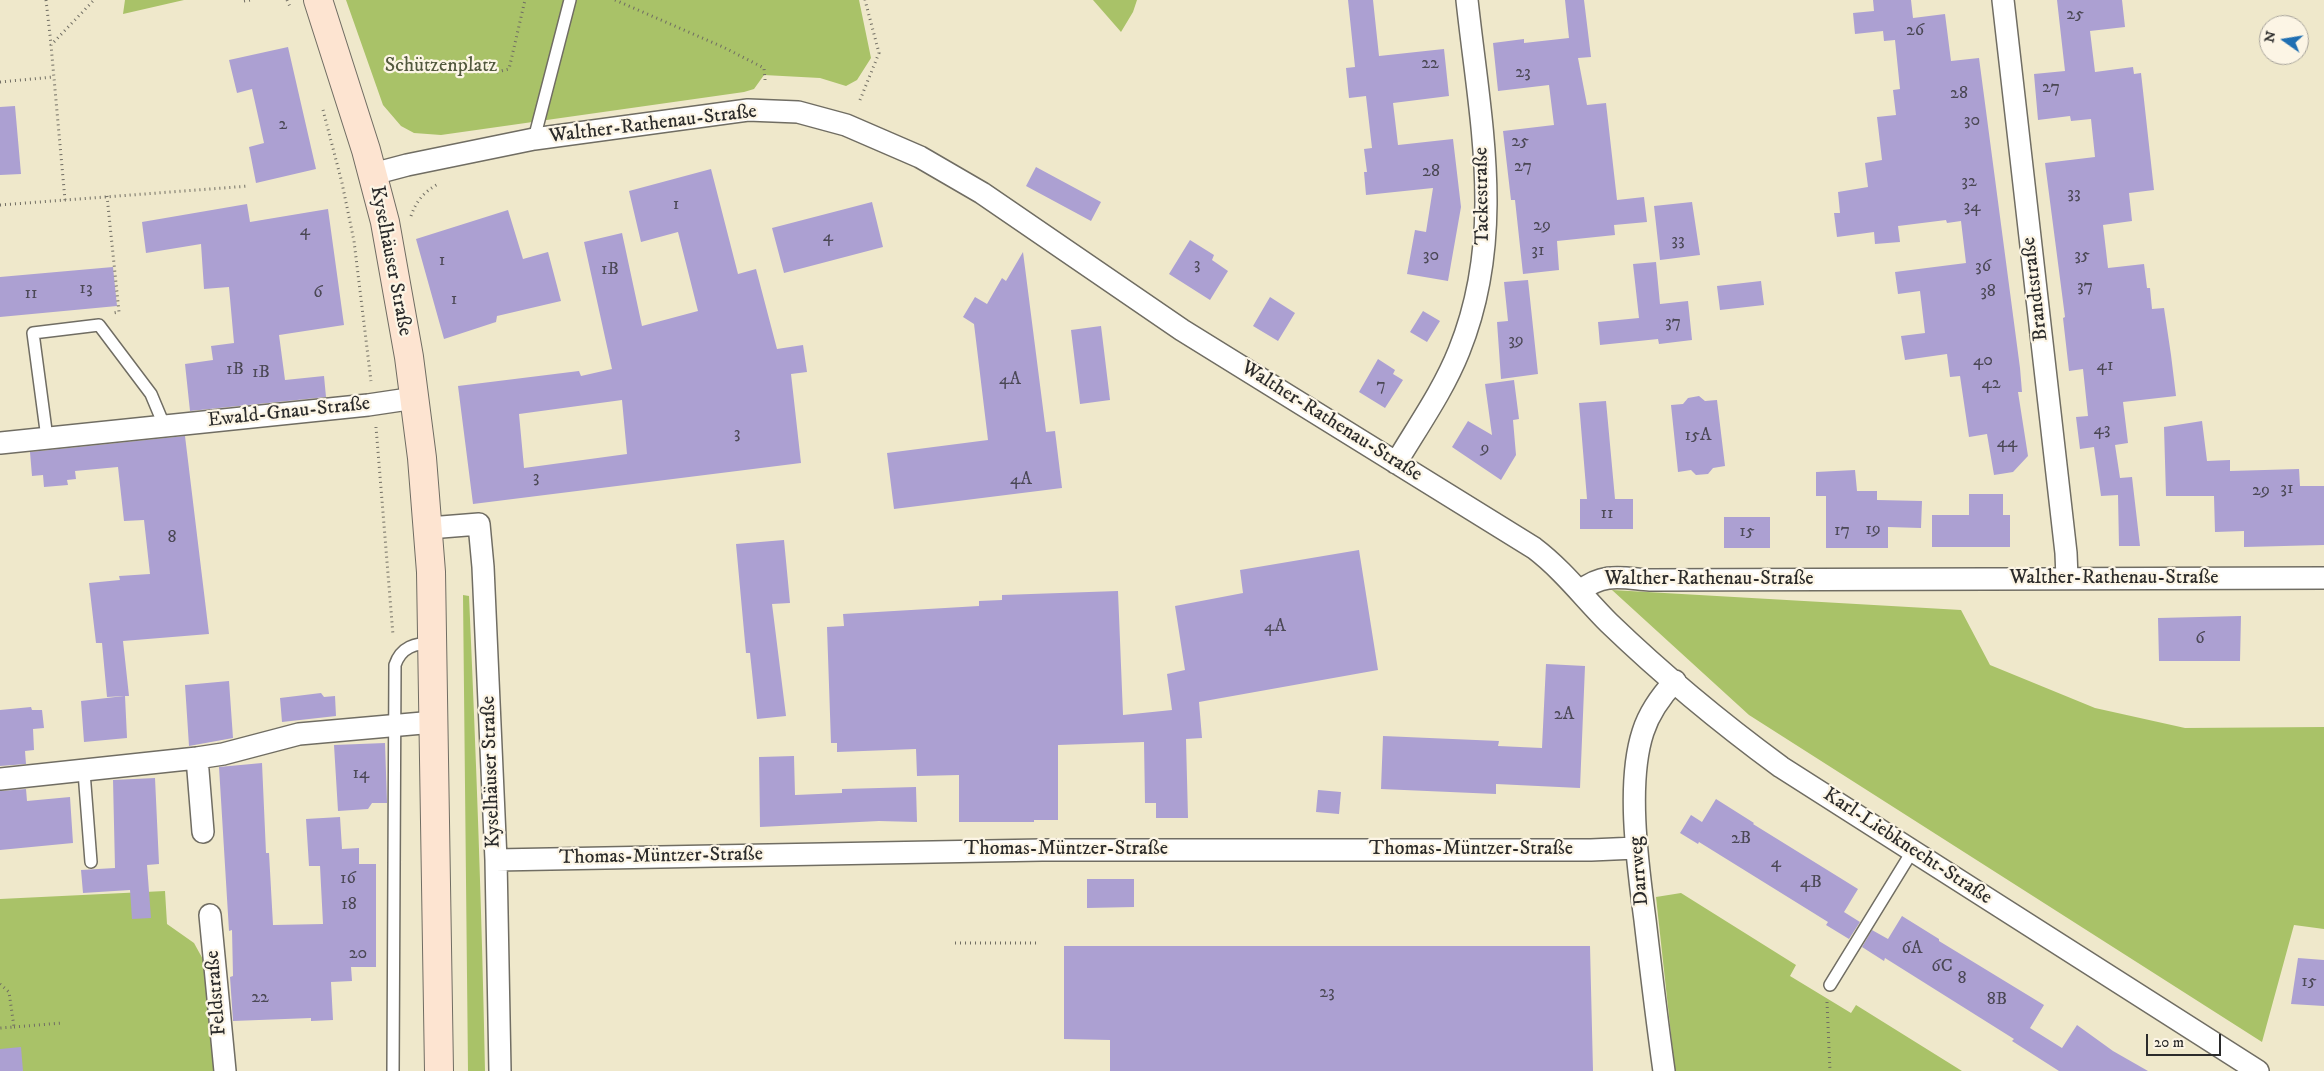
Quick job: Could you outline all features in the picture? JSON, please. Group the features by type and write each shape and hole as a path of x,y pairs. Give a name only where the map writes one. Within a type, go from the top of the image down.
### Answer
{"main road":[{"name":"Kyselhäuser Straße","path":"318,0 347,85 373,174 387,234 415,398 429,528 433,643 439,1071"}],"street":[{"name":"Tackestraße","path":"1396,463 1436,398 1455,360 1468,328 1482,273 1488,213 1487,181 1467,0"},
{"name":"Brandtstraße","path":"2003,0 2066,553 2067,578"},
{"name":"Walther-Rathenau-Straße","path":"373,174 534,139 748,110 798,112 846,125 920,157 982,193 1182,330 1534,548 1580,591 1592,582 1606,577 1650,580 2324,578"},
{"name":"Ewald-Gnau-Straße","path":"0,443 368,405 415,398"},
{"name":"Kyselhäuser Straße","path":"429,528 479,524 484,576 496,860 500,1071"},
{"name":"Karl-Liebknecht-Straße","path":"1580,591 1609,623 1728,728 1781,767 2258,1071"},
{"name":"Darrweg","path":"1664,1071 1636,848 1636,778 1641,740 1647,720 1663,694 1675,681"},
{"path":"0,779 84,772 197,758 223,754 299,734 434,722"},
{"path":"197,758 203,832"},
{"name":"Thomas-Müntzer-Straße","path":"496,860 1042,850 1591,850 1636,848"},
{"name":"Feldstraße","path":"210,915 225,1071"}],"lane":[{"path":"534,139 570,0"},
{"path":"48,438 33,333 99,325 151,394 164,425"},
{"path":"393,1071 395,665 398,656 409,646 433,643"},
{"path":"84,772 91,862"},
{"path":"1830,985 1914,850"}],"path":[{"path":"46,0 65,200"},
{"path":"51,45 94,0"},
{"path":"244,2 250,0"},
{"path":"497,72 509,69 525,0"},
{"path":"615,0 722,47 764,68 765,80"},
{"path":"860,100 879,53 866,0"},
{"path":"0,82 53,77"},
{"path":"354,241 410,230 411,216 416,203 427,190 447,181 444,158"},
{"path":"0,205 249,186"},
{"path":"99,325 105,314 119,312 107,196"},
{"path":"956,943 1037,943"},
{"path":"0,984 9,992 14,1027"},
{"path":"1830,985 1827,1023 1830,1071"},
{"path":"0,1028 62,1023"}],"green space":[{"path":"125,0 184,0 123,14"},
{"name":"Schützenplatz","path":"346,0 859,0 871,58 857,80 846,86 820,78 764,75 754,89 744,92 441,135 414,133 401,126 383,105"},
{"path":"1093,0 1137,0 1133,12 1121,32"},
{"path":"1612,590 1961,610 1990,665 2095,708 2185,728 2324,727 2324,929 2294,925 2262,1042 1749,715"},
{"path":"463,595 469,596 479,834 485,1071 468,1071"},
{"path":"165,891 167,924 194,943 205,963 217,1071 23,1071 0,1049 0,899"},
{"path":"1681,893 1796,965 1790,976 1851,1013 1856,1005 1962,1071 1675,1071 1656,897"}],"building":[{"path":"1348,0 1373,0 1379,56 1444,49 1449,96 1393,103 1398,145 1453,139 1461,207 1448,281 1407,274 1415,230 1426,232 1433,188 1366,195 1364,172 1367,172 1364,149 1372,148 1366,96 1349,98 1346,68 1355,67"},
{"path":"1565,0 1584,0 1591,57 1578,58 1587,105 1606,103 1617,200 1644,197 1647,222 1614,225 1615,235 1557,241 1559,270 1523,274 1515,200 1511,200 1503,131 1554,125 1549,85 1498,91 1493,43 1524,39 1524,43 1569,38"},
{"path":"1873,0 1911,0 1913,18 1945,14 1951,61 1979,58 2020,368 2022,392 2018,392 2028,456 2013,472 1994,475 1987,434 1969,437 1960,376 1950,377 1947,354 1905,360 1901,336 1925,333 1920,291 1898,294 1895,272 1966,263 1961,221 1947,223 1946,220 1898,226 1900,242 1875,244 1874,232 1837,237 1834,213 1840,213 1838,192 1868,187 1865,163 1882,160 1877,117 1896,115 1893,90 1900,89 1895,40 1884,41 1883,31 1855,34 1853,13 1874,11"},
{"path":"2057,0 2122,0 2125,27 2090,31 2095,72 2133,67 2134,74 2141,73 2154,190 2129,193 2132,221 2103,225 2108,268 2144,264 2147,288 2150,288 2152,309 2164,308 2176,396 2123,402 2128,443 2115,445 2120,478 2132,477 2140,546 2119,546 2118,495 2101,496 2094,447 2080,449 2076,417 2088,416 2083,369 2069,371 2063,318 2065,317 2045,163 2095,157 2091,119 2071,121 2070,116 2038,120 2034,74 2065,71"},
{"path":"288,47 316,169 256,183 249,147 264,143 252,89 237,93 229,60"},
{"path":"15,106 21,174 0,175 0,107"},
{"path":"1036,167 1101,202 1091,221 1026,186"},
{"path":"711,169 738,274 756,269 777,349 803,345 807,372 791,374 801,463 473,504 458,386 579,371 581,376 612,369 584,242 622,233 642,326 698,311 678,232 641,242 629,191","holes":["622,400 627,454 524,468 519,414"]},
{"path":"872,202 883,247 784,273 772,228"},
{"path":"1692,202 1700,255 1660,260 1654,206"},
{"path":"247,204 250,222 328,209 344,325 279,335 285,380 324,376 326,397 190,411 185,364 213,360 211,346 234,343 229,287 204,289 201,244 146,253 142,222"},
{"path":"508,210 523,259 548,252 561,301 497,316 496,322 444,339 416,239"},
{"path":"1190,240 1214,255 1212,260 1228,271 1210,300 1169,274"},
{"path":"1023,252 1046,432 1055,431 1062,488 894,509 887,453 988,440 974,324 963,317 975,297 987,304 1002,278 1006,281"},
{"path":"1656,262 1660,304 1688,301 1692,340 1659,344 1658,339 1600,345 1598,322 1639,318 1633,264"},
{"path":"113,267 117,306 0,317 0,277"},
{"path":"1528,280 1538,374 1501,379 1497,322 1508,321 1504,282"},
{"path":"1761,281 1764,305 1720,310 1717,286"},
{"path":"1270,297 1295,313 1278,341 1253,326"},
{"path":"1423,311 1440,321 1427,342 1410,332"},
{"path":"1101,326 1110,400 1080,404 1071,330"},
{"path":"1378,359 1395,370 1393,374 1403,380 1385,408 1359,392"},
{"path":"1514,380 1519,419 1513,420 1516,455 1501,480 1452,447 1468,421 1492,435 1485,384"},
{"path":"1699,396 1705,401 1717,400 1725,466 1713,468 1708,474 1696,475 1691,470 1678,472 1671,405 1683,404 1688,398"},
{"path":"1606,401 1615,499 1633,499 1633,529 1580,529 1580,499 1587,499 1579,403"},
{"path":"2202,421 2207,461 2230,460 2230,471 2299,469 2300,486 2324,486 2324,545 2244,547 2244,531 2215,532 2214,496 2166,496 2164,427"},
{"path":"185,436 209,634 123,641 129,696 125,696 127,738 84,742 81,701 124,696 107,697 102,643 96,643 89,583 120,580 119,576 150,574 144,520 124,521 118,467 75,471 76,479 67,480 68,485 44,487 43,475 32,476 30,452"},
{"path":"1855,470 1857,491 1877,491 1877,500 1922,501 1921,528 1888,527 1888,548 1826,548 1826,496 1816,496 1816,472"},
{"path":"1969,494 2003,494 2003,515 2010,515 2010,547 1932,547 1932,515 1969,515"},
{"path":"1724,517 1770,517 1770,548 1724,548"},
{"path":"784,540 790,603 772,604 786,716 757,719 750,653 746,653 736,544"},
{"path":"1359,550 1378,670 1199,702 1202,738 1186,739 1188,818 1156,818 1156,803 1145,803 1144,742 1058,745 1058,820 1034,820 1034,822 959,822 959,775 917,776 916,749 837,752 837,743 831,743 827,627 844,626 843,614 979,606 979,601 1002,600 1002,595 1118,591 1123,715 1172,710 1167,674 1185,670 1175,606 1243,593 1240,570"},
{"path":"2241,616 2240,661 2159,661 2158,618"},
{"path":"1546,664 1585,666 1580,788 1496,784 1496,794 1381,789 1383,736 1499,741 1498,746 1542,748"},
{"path":"229,681 233,738 189,746 185,685"},
{"path":"321,693 324,697 335,696 336,716 282,722 280,698"},
{"path":"31,707 32,710 42,710 44,728 33,729 34,750 25,751 26,764 0,766 0,710"},
{"path":"385,743 387,803 372,803 368,809 338,811 334,745"},
{"path":"794,756 795,795 842,793 842,789 916,787 917,822 879,821 760,827 759,757"},
{"path":"262,763 266,853 269,853 273,925 323,924 320,866 309,866 306,819 340,817 342,849 359,848 359,864 376,864 376,967 351,967 352,981 331,982 333,1020 311,1021 311,1018 233,1021 230,977 233,976 232,930 229,931 219,767"},
{"path":"155,778 159,864 147,865 151,918 132,919 130,890 83,893 81,870 115,868 113,780"},
{"path":"26,789 27,801 70,797 73,843 0,850 0,791"},
{"path":"1318,790 1341,792 1339,814 1316,812"},
{"path":"1716,799 1858,889 1844,912 1860,922 1849,939 1826,925 1828,922 1699,842 1698,844 1680,833 1691,815 1702,822"},
{"path":"1087,879 1134,879 1134,907 1087,908"},
{"path":"1902,916 1939,939 1939,941 2044,1005 2030,1028 2062,1048 2077,1025 2113,1051 2148,1071 2059,1071 2012,1041 2014,1039 1885,958 1884,961 1862,947 1872,930 1888,939"},
{"path":"1064,946 1590,946 1593,1071 1110,1071 1110,1040 1064,1039"},
{"path":"2298,958 2324,960 2324,1006 2291,1004"},
{"path":"21,1047 23,1071 0,1071 0,1049"}]}
